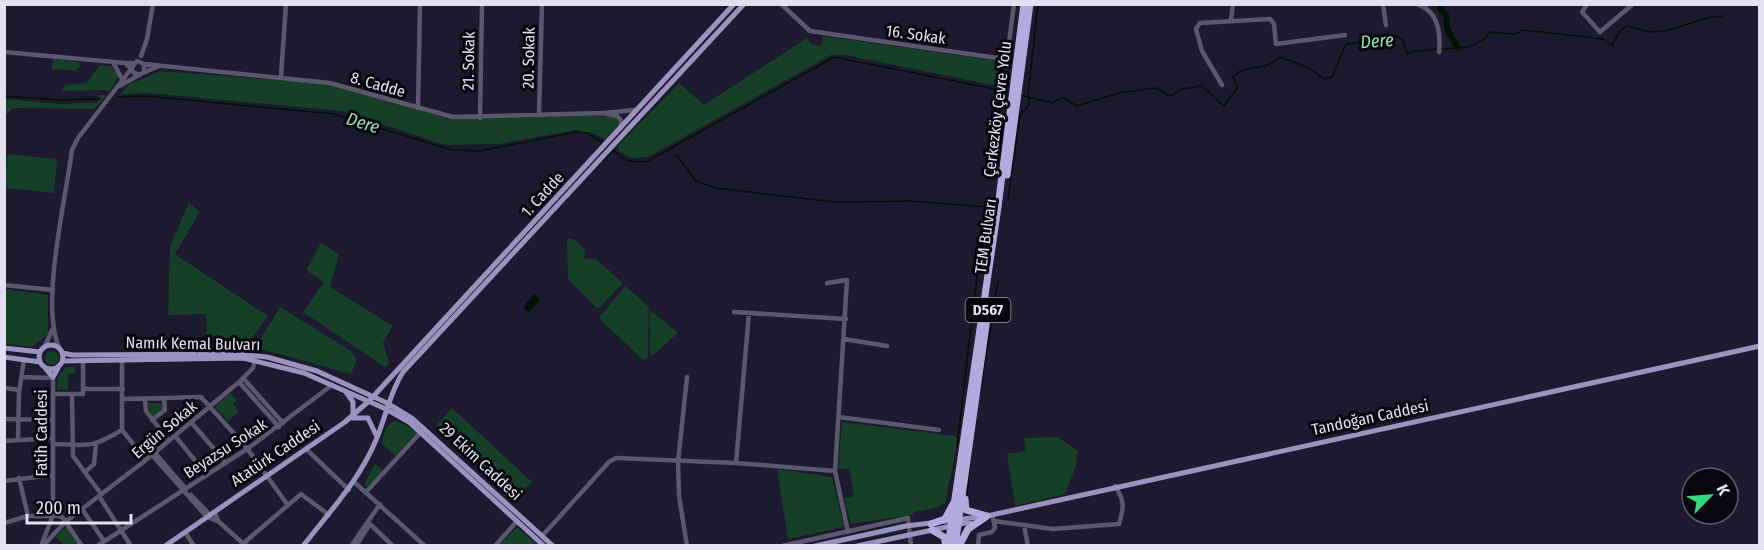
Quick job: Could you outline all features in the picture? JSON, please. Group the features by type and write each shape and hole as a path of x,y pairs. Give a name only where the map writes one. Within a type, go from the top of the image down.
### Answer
{"highway":[{"name":"Çerkezköy Çevre Yolu","path":"958,490 1028,6"},
{"name":"TEM Bulvarı","path":"956,524 964,482 1014,99"},
{"path":"964,482 966,510 991,517"},
{"path":"947,546 944,537 931,527 945,519 958,490"},
{"name":"D567","path":"957,546 958,490"},
{"path":"957,546 968,529 991,517"},
{"name":"D567","path":"947,546 956,524"}],"main road":[{"name":"1. Cadde","path":"610,144 621,128 734,4"},
{"name":"1. Cadde","path":"305,544 354,482 377,437 393,388 413,360 610,144 744,4"},
{"name":"1. Cadde","path":"371,399 603,152"},
{"path":"4,357 40,362 53,378 63,361 61,351 53,345 45,346 40,352 40,362"},
{"name":"Tandoğan Caddesi","path":"931,527 991,517 1115,486 1760,346"},
{"path":"4,348 40,352"},
{"name":"Namık Kemal Bulvarı","path":"61,351 73,355 255,358 305,370 359,390 371,399"},
{"name":"Namık Kemal Bulvarı","path":"63,361 255,358"},
{"path":"45,367 52,369 58,367"},
{"name":"Namık Kemal Bulvarı","path":"305,370 332,385 387,406"},
{"path":"359,390 373,390 383,385"},
{"path":"381,427 389,417 400,414 394,401 393,388"},
{"path":"345,390 353,402 354,415"},
{"name":"Atatürk Caddesi","path":"165,546 345,422 371,399"},
{"name":"29 Ekim Caddesi","path":"387,406 427,429 553,546"},
{"name":"29 Ekim Caddesi","path":"400,414 544,546"},
{"path":"345,422 357,417 366,417 372,422 377,437"},
{"path":"815,546 909,526 931,527"},
{"path":"859,545 931,527"}],"street":[{"path":"141,74 134,74 147,39 153,4"},
{"path":"281,76 286,4"},
{"path":"418,108 420,4"},
{"name":"21. Sokak","path":"480,118 482,4"},
{"name":"20. Sokak","path":"539,113 542,4"},
{"name":"16. Sokak","path":"781,4 810,31 997,58 1008,50 1014,4"},
{"path":"1231,20 1233,4"},
{"path":"1383,4 1386,25"},
{"path":"1417,4 1428,8 1434,16 1439,52"},
{"path":"1587,4 1582,12 1600,32 1633,4"},
{"path":"1222,85 1202,51 1196,29 1200,23 1270,19 1274,24 1276,44 1345,35"},
{"path":"4,52 113,62 122,80"},
{"name":"8. Cadde","path":"113,62 138,62 330,83 453,117 480,118 638,109"},
{"path":"138,62 141,74"},
{"path":"61,351 54,338 53,290 72,150 78,138 138,62"},
{"path":"117,88 159,66"},
{"path":"604,112 617,116 621,120 621,128"},
{"path":"827,283 847,280 835,471 848,532"},
{"path":"4,285 53,290"},
{"path":"734,312 846,319"},
{"path":"736,463 749,313"},
{"path":"45,346 53,327"},
{"path":"844,339 887,346"},
{"name":"Ergün Sokak","path":"42,546 58,529 63,519 82,509 154,454 241,380 253,368 255,358"},
{"path":"18,439 19,390 24,360"},
{"path":"122,360 122,430 146,460"},
{"path":"53,394 83,394 83,361"},
{"path":"21,377 53,378"},
{"path":"687,377 678,462 678,495 687,546"},
{"name":"Fatih Caddesi","path":"42,546 52,517 54,489 53,378"},
{"path":"241,380 281,425"},
{"name":"Beyazsu Sokak","path":"97,546 247,449 332,385"},
{"path":"4,388 19,390"},
{"path":"83,389 123,389"},
{"path":"72,394 73,456 131,546"},
{"path":"152,420 165,410 164,398"},
{"path":"123,399 201,398 210,405 247,449 288,504"},
{"path":"145,399 146,411 169,441"},
{"path":"839,417 939,430"},
{"path":"4,419 53,420"},
{"path":"191,422 226,463"},
{"path":"53,444 83,448 96,445 122,430"},
{"path":"366,492 421,432"},
{"path":"175,436 207,475"},
{"path":"4,441 53,438"},
{"path":"84,472 94,464 96,445"},
{"path":"306,449 349,490"},
{"path":"154,454 184,489 246,545 245,542 301,494 329,515"},
{"path":"542,536 612,459 736,463 835,471"},
{"path":"4,481 53,475"},
{"path":"19,478 28,516"},
{"path":"354,482 425,546"},
{"path":"991,517 1053,529 1119,524 1124,506 1123,498 1115,486"},
{"path":"351,546 380,504"},
{"path":"82,509 104,541"},
{"path":"4,523 28,516 63,519 82,546"},
{"path":"52,517 58,529"},
{"path":"978,546 979,535 992,532 995,528 991,517"},
{"path":"782,546 908,519 912,533 911,546"},
{"path":"495,546 517,521"},
{"path":"356,546 370,524 393,546"},
{"path":"1024,525 1028,546"},
{"path":"184,532 194,546"}],"green space":[{"path":"823,36 998,61 998,86 845,55 831,55 648,157 632,158 619,152 618,146 679,83 704,105 807,38 811,44 821,46"},
{"path":"53,59 78,62 81,66 75,71 52,69"},
{"path":"100,65 111,66 119,76 109,92 106,90 61,91 66,85 86,83"},
{"path":"160,71 330,84 450,119 575,115 614,117 618,119 619,125 605,139 593,133 575,130 499,144 445,145 342,111 148,93 120,94 130,84"},
{"path":"98,95 107,95 94,109 13,108 5,117 5,99 63,104 97,102 100,99"},
{"path":"7,154 57,159 54,193 5,188"},
{"path":"189,203 200,212 175,254 268,316 245,348 208,348 206,314 168,315 170,246"},
{"path":"567,239 573,239 585,249 584,258 596,259 623,283 598,309 568,279"},
{"path":"321,243 339,254 330,287 393,326 383,343 389,363 385,367 303,312 324,282 306,270"},
{"path":"625,286 649,307 648,358 643,360 599,318"},
{"path":"5,289 48,295 48,334 32,347 5,344"},
{"path":"280,307 351,351 357,360 351,374 261,349 258,343"},
{"path":"650,310 678,333 652,356 650,352"},
{"path":"52,351 57,353 59,358 57,363 52,365 47,363 45,358 47,353"},
{"path":"66,367 75,367 75,373 68,374 68,389 57,389 58,377"},
{"path":"230,393 237,400 233,404 239,411 228,421 215,407"},
{"path":"147,403 161,403 163,409 152,418"},
{"path":"452,408 532,482 515,499 436,426"},
{"path":"393,421 418,432 395,456 381,443 386,428"},
{"path":"842,422 955,436 958,440 945,503 936,508 914,512 912,515 851,524 844,498 854,496 849,469 838,469"},
{"path":"1058,437 1078,451 1076,466 1065,494 1015,506 1007,454 1026,451 1024,438"},
{"path":"375,464 383,470 367,487 364,484"},
{"path":"777,469 832,477 844,527 788,539"},
{"path":"66,527 79,545 65,545 55,537"},
{"path":"517,527 537,545 499,545"},
{"path":"902,530 907,530 828,546"}],"shaded area":[{"path":"534,294 540,300 529,313 523,307"}],"waterway":[{"path":"1028,96 1038,4"},
{"path":"1442,4 1440,9 1446,15 1447,29 1458,48"},
{"name":"Dere","path":"1020,95 1053,103 1062,97 1077,106 1118,93 1156,88 1170,96 1182,89 1202,86 1224,106 1237,88 1233,76 1239,72 1267,65 1280,57 1307,67 1325,79 1332,77 1346,44 1398,37 1403,40 1407,54 1416,51 1469,47 1483,40 1490,32 1516,34 1523,30 1603,39 1612,46 1619,32 1627,26 1655,32 1706,18 1723,16"},
{"path":"599,164 614,150 629,161 648,161 834,57 1010,92"},
{"path":"999,92 1003,123"},
{"path":"4,96 59,100 100,99"},
{"name":"Dere","path":"118,97 146,96 334,114 452,150 480,151 576,132 587,133 602,142"},
{"path":"1008,199 1020,115 1029,105 1029,99"},
{"path":"676,155 696,181 716,188 835,202 912,201 985,207 957,447"},
{"path":"980,393 998,281"},
{"path":"967,497 970,460"}]}
